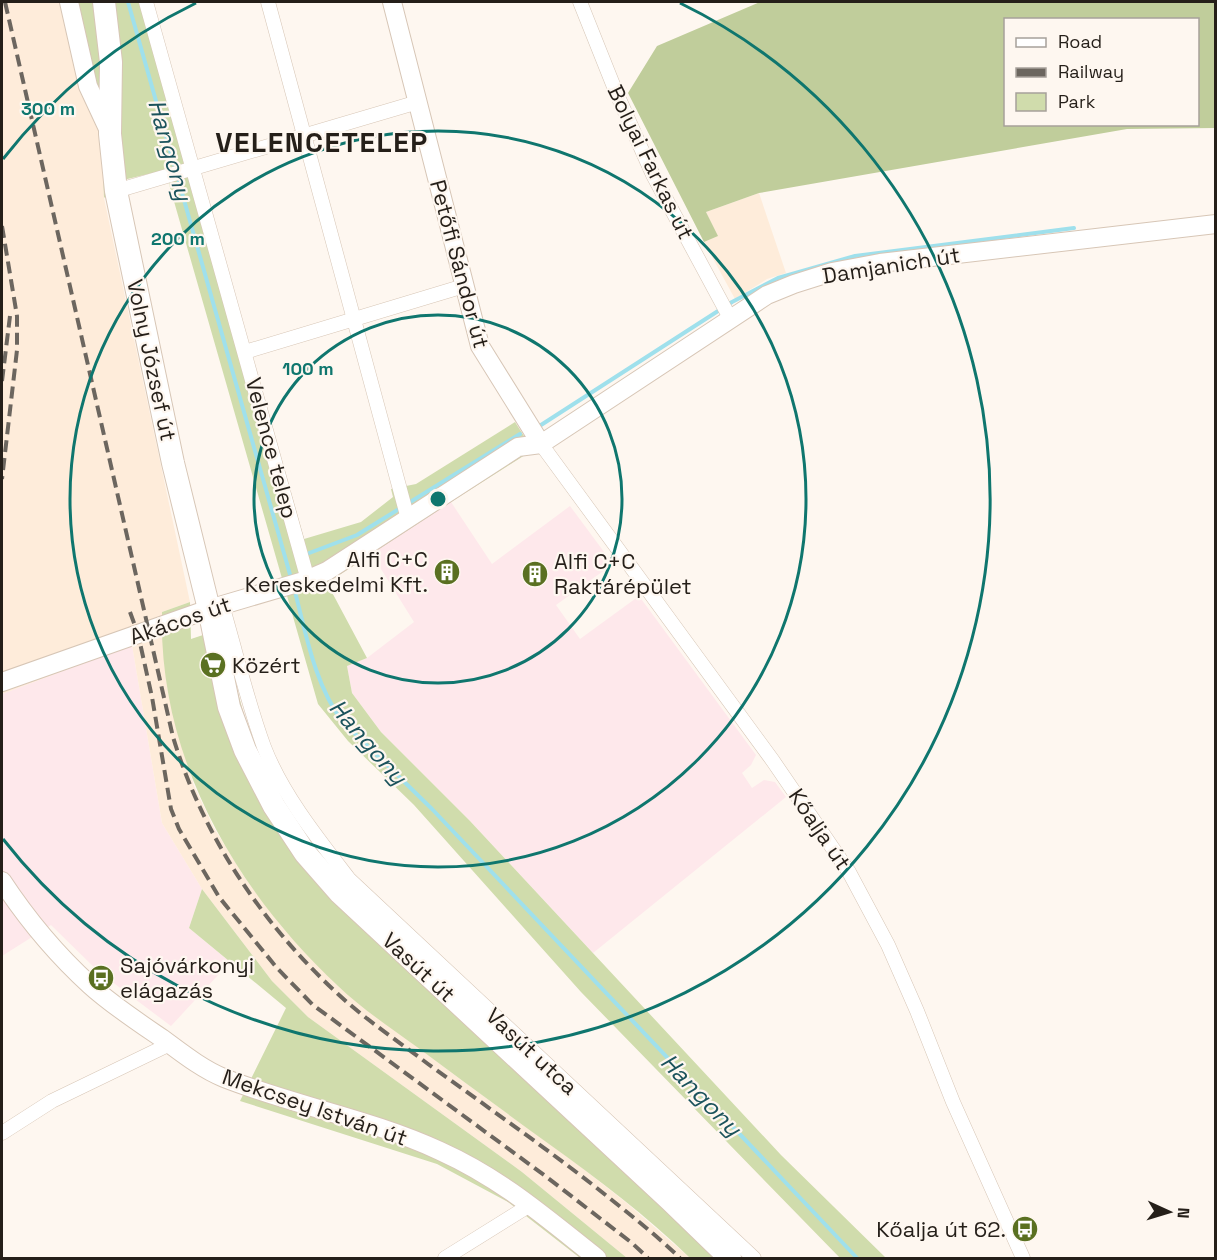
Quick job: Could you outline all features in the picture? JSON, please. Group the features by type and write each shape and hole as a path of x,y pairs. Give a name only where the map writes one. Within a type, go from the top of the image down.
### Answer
{"main road":[{"name":"Volny József út","path":"104,2 111,62 110,134 116,191 173,463 216,607"},
{"name":"Vasút út","path":"216,607 223,683 235,725 264,788 305,853 340,893 730,1258"}],"street":[{"path":"69,2 88,86 110,134"},
{"name":"Velence telep","path":"146,2 189,169 245,352 305,575"},
{"path":"268,2 406,511"},
{"name":"Petőfi Sándor út","path":"392,2 464,286 484,355 541,444"},
{"name":"Bolyai Farkas út","path":"580,2 616,92 653,175 726,310"},
{"path":"116,191 418,102"},
{"name":"Damjanich út","path":"541,444 726,310 779,289 832,272 880,263 1215,224"},
{"name":"Velence telep","path":"245,352 464,286"},
{"name":"Akácos út","path":"2,682 216,607 283,588 305,575 327,571 406,511 518,447 541,444"},
{"name":"Kőalja út","path":"541,444 779,769 849,872 892,954 953,1102 1023,1258"},
{"name":"Vasút utca","path":"216,607 264,747 277,775 315,835 348,879 754,1258"},
{"name":"Mekcsey István út","path":"2,881 42,936 75,971 117,1007 207,1069 228,1079 390,1131 440,1151 494,1179 597,1258"},
{"path":"2,1133 52,1101 170,1044"},
{"path":"445,1258 530,1205"}],"shaded area":[{"path":"2,2 75,2 100,99 104,198 190,602 162,612 168,694 194,786 214,828 245,878 283,928 339,987 576,1163 690,1258 627,1258 522,1172 308,1017 272,981 202,889 162,823 132,645 2,694"},
{"path":"759,193 786,273 767,279 735,299 704,242 717,236 706,212"},
{"path":"451,502 492,564 570,506 613,564 556,605 580,639 639,596 756,755 751,765 742,773 752,788 764,780 775,782 786,797 593,953 470,821 381,732 352,693 347,666 367,658 414,622 371,553"},
{"path":"132,645 162,823 202,889 189,928 230,962 171,1026 99,972 51,925 2,956 2,694"}],"green space":[{"path":"75,2 152,2 304,539 361,522 393,497 391,489 416,484 515,422 533,450 327,583 367,658 347,666 352,693 381,732 470,821 781,1155 886,1258 840,1258 581,992 414,805 348,741 318,704 165,170 119,181 104,198 100,99"},
{"path":"760,2 1215,2 1215,128 1127,129 759,193 706,212 718,236 704,242 628,93 657,46"},
{"path":"190,602 191,639 221,629 245,719 261,761 301,834 336,880 739,1258 690,1258 657,1227 604,1184 357,1003 301,948 266,907 236,864 210,817 189,769 173,718 164,666 162,612"},
{"path":"202,889 272,981 308,1017 522,1172 627,1258 580,1258 508,1202 437,1164 240,1101 286,1008 189,928"}],"waterway":[{"name":"Hangony","path":"128,2 291,578"},
{"path":"541,425 732,302 778,278 855,256 1074,228"},
{"path":"304,555 357,535 520,434"},
{"name":"Hangony","path":"294,588 307,640 324,691 342,721 432,809 857,1258"}],"railway":[{"path":"5,2 173,737 186,774 218,843 260,908 310,967 338,994 382,1030 593,1185 680,1258"},
{"path":"2,226 17,316 17,350 2,479"},
{"path":"2,381 10,316"},
{"path":"130,612 138,634 152,697 171,809 179,829 219,897 277,968 313,1005 544,1175 648,1258"}],"place":[{"name":"Alfi C+C Kereskedelmi Kft.","path":"447,572"},
{"name":"Alfi C+C Raktárépület","path":"535,574"},
{"name":"Közért","path":"213,665"},
{"name":"Sajóvárkonyi elágazás","path":"101,978"},
{"name":"Kőalja út 62.","path":"1025,1229"}],"district":[{"name":"VELENCETELEP","path":"322,142"}]}
